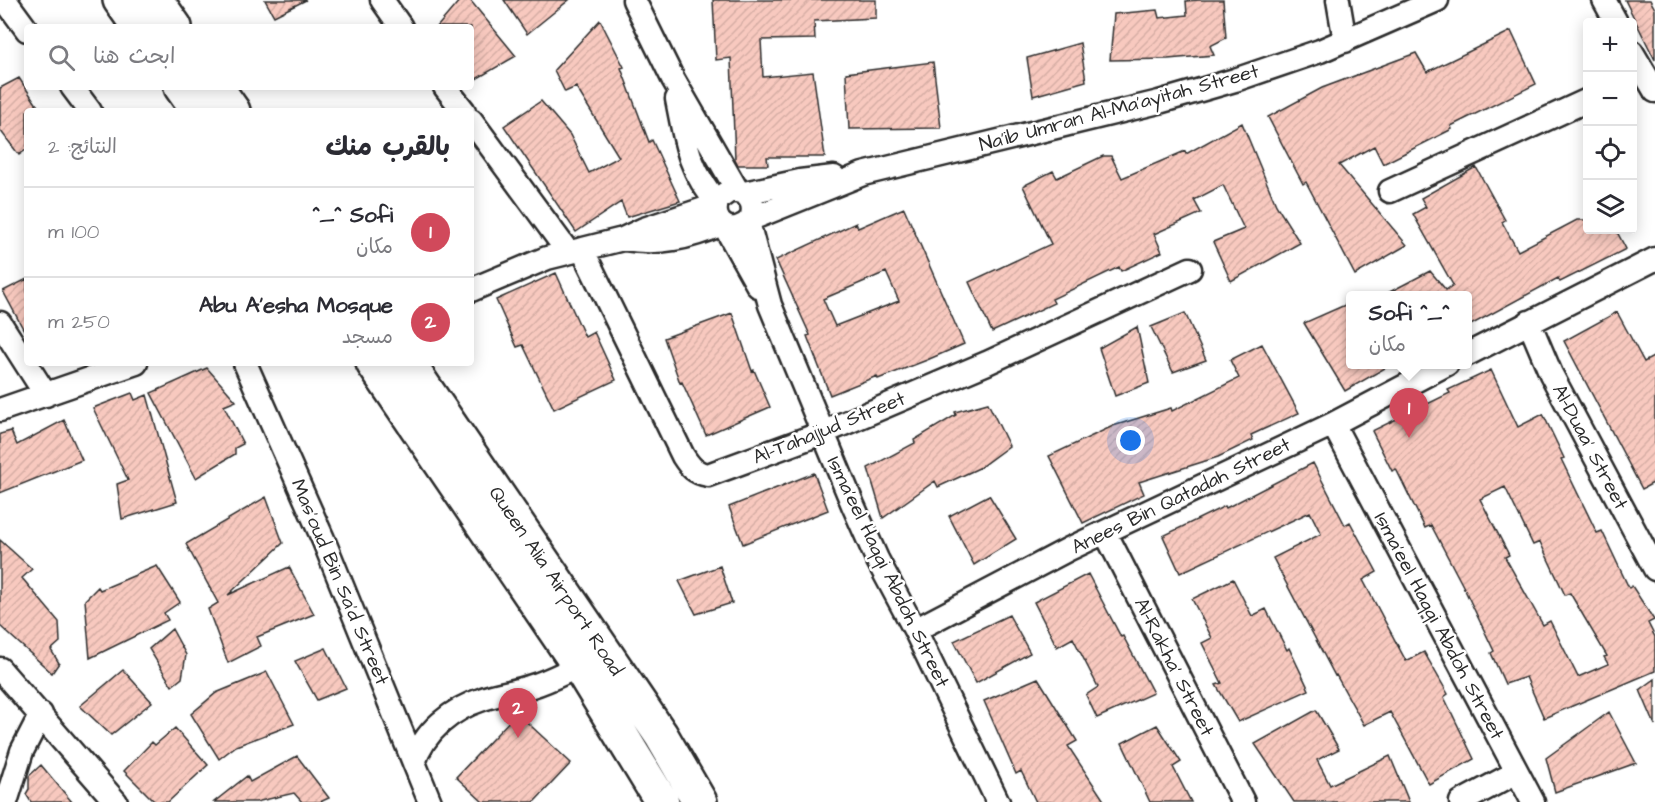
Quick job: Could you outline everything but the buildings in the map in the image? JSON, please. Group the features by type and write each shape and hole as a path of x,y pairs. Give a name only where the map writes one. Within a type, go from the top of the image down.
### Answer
{"highway":[{"path":"120,0 137,24"},
{"path":"156,0 173,24"},
{"path":"183,90 196,108"},
{"path":"218,90 231,108"},
{"name":"Queen Alia Airport Road","path":"376,366 579,666 662,802"},
{"name":"Queen Alia Airport Road","path":"414,366 661,735 700,802"},
{"path":"661,735 726,802"},
{"path":"638,762 653,802"}],"street":[{"path":"4,0 24,26"},
{"path":"382,0 399,24"},
{"path":"474,289 527,266 575,250 623,239 644,230 720,214 741,227 749,220 753,212 753,204 749,197 740,191 673,80 634,0"},
{"path":"1338,0 1345,41"},
{"name":"Na'ib Umran Al-Ma'ayitah Street","path":"740,191 863,174 1159,102 1235,80 1320,51 1437,0"},
{"path":"1604,0 1614,18"},
{"path":"1637,64 1644,81"},
{"name":"Isma'eel Haqqi Abdoh Street","path":"673,80 694,170 770,305"},
{"path":"74,90 88,108"},
{"path":"447,90 462,108"},
{"path":"1390,191 1583,102"},
{"path":"474,124 575,250"},
{"name":"Na'ib Umran Al-Ma'ayitah Street","path":"749,220 863,174"},
{"path":"720,214 723,194 740,191"},
{"name":"Isma'eel Haqqi Abdoh Street","path":"749,220 770,305 822,433 877,559 915,630 998,802"},
{"name":"Al-Tahajjud Street","path":"575,250 690,467 699,474 717,473 822,433 987,363 1190,269"},
{"path":"1472,351 1655,259"},
{"name":"Al-Duaa' Street","path":"1529,322 1551,374 1655,569"},
{"path":"0,323 24,360"},
{"path":"28,366 46,394"},
{"path":"0,410 127,366"},
{"name":"Mas'oud Bin Sa'd Street","path":"246,366 323,539 430,802"},
{"name":"Anees Bin Qatadah Street","path":"915,630 1105,532 1332,424 1437,369"},
{"name":"Isma'eel Haqqi Abdoh Street","path":"1332,424 1533,802"},
{"name":"Al-Rakha' Street","path":"1105,532 1244,802"},
{"path":"414,762 427,736 453,713 484,698 518,691 550,680 579,666"},
{"path":"0,669 116,802"},
{"path":"6,802 22,751 41,714"},
{"path":"1461,802 1517,772"}],"place":[{"name":"Sofi ^_^","path":"1409,438"},
{"name":"Abu A'esha Mosque","path":"518,738"}]}
